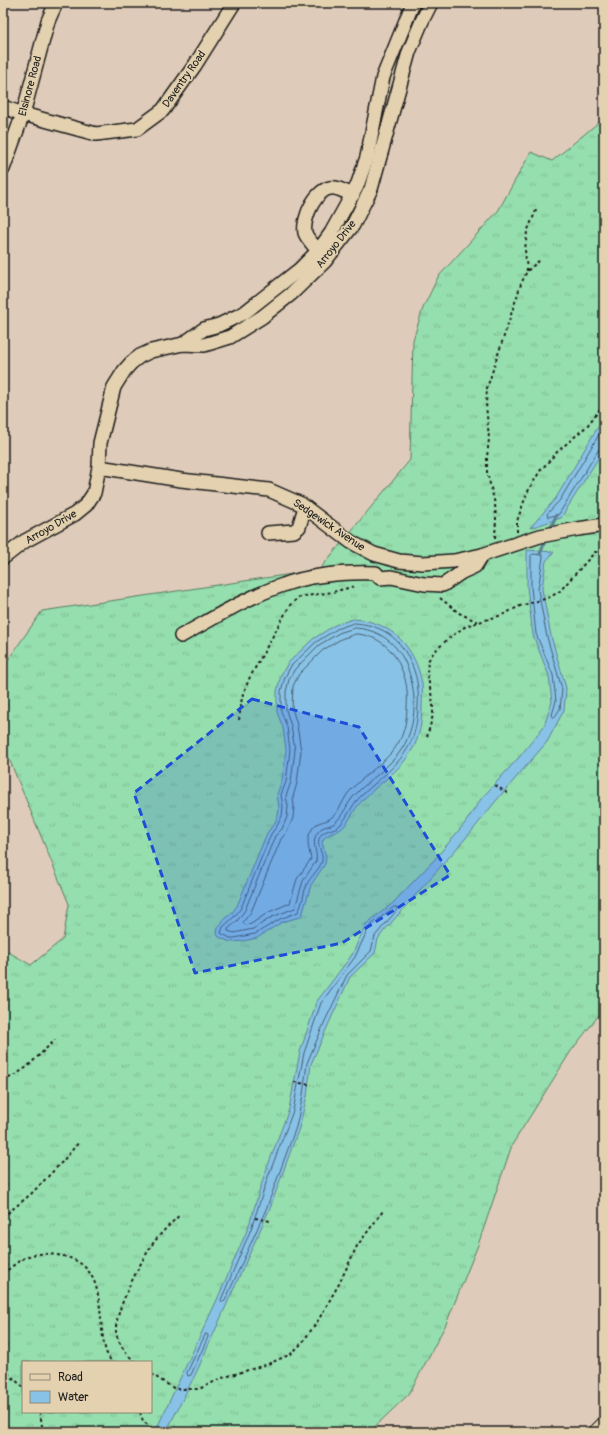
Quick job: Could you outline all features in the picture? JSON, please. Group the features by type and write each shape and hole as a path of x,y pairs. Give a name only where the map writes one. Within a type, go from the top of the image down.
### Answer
{"street":[{"name":"Elsinore Road","path":"3,169 23,114 48,21 56,3"},
{"name":"Daventry Road","path":"3,107 96,134 137,128 163,110 195,65 234,3"},
{"name":"Arroyo Drive","path":"3,558 25,541 75,514 86,505 94,493 99,467 100,443 114,387 131,363 140,356 151,351 183,344 204,345 230,336 318,251 331,233 352,195 367,157 383,77 413,3"},
{"name":"Arroyo Drive","path":"247,318 262,317 291,294 325,261 353,225 371,189 409,52 431,3"},
{"path":"318,251 306,234 304,224 313,202 326,190 334,188 352,195"},
{"name":"Sedgewick Avenue","path":"99,467 182,480 269,490 286,496 305,507 351,542 374,554 399,561 423,563 454,561 488,553 546,535 578,528 604,525"},
{"path":"268,533 294,531 299,527 305,507"},
{"path":"182,636 251,598 283,584 319,575 353,572 376,573 380,578 391,577 424,584 443,585 462,572 475,566 488,553"},
{"path":"595,1432 604,1423"}],"path":[{"path":"527,271 525,250 527,232 537,208"},
{"path":"488,553 496,519 495,504 487,472 489,439 486,404 487,388 521,284 527,271 540,260"},
{"path":"519,543 517,521 527,493 540,471 558,452 587,426 604,404"},
{"path":"427,737 433,703 427,673 428,661 434,652 449,638 466,626 502,615 520,606 548,598 559,592 595,552 604,552"},
{"path":"239,720 242,698 290,605 299,597 333,592 360,584"},
{"path":"424,584 459,614 478,622"},
{"path":"495,785 510,795"},
{"path":"3,1081 16,1075 27,1067 55,1040"},
{"path":"294,1082 312,1085"},
{"path":"3,1217 31,1194 79,1142"},
{"path":"152,1375 176,1389 193,1390 199,1389 222,1378 268,1364 290,1354 302,1343 319,1318 339,1284 357,1246 383,1211"},
{"path":"135,1361 129,1357 120,1343 116,1332 116,1321 123,1301 145,1256 155,1240 180,1215"},
{"path":"255,1218 270,1221"},
{"path":"3,1252 6,1266 3,1274"},
{"path":"3,1274 19,1260 33,1254 65,1256 79,1262 89,1271 94,1280 98,1297 105,1350 111,1361"},
{"path":"3,1369 22,1386"},
{"path":"40,1413 42,1426 41,1432"},
{"path":"140,1413 143,1421 156,1432"}],"highlighted area":[{"path":"252,699 359,727 450,875 342,943 195,973 134,793"}],"green space":[{"path":"604,118 604,1010 571,1051 512,1145 478,1245 446,1324 409,1394 369,1432 3,1432 3,949 31,965 63,939 69,904 3,744 3,667 42,611 319,570 410,460 413,340 423,308 438,277 498,211 531,152 552,161"}],"water":[{"path":"604,419 604,449 561,518 530,528 556,498"},
{"path":"527,550 554,552 546,561 542,589 551,636 566,688 564,710 547,742 472,831 383,932 378,939 375,953 350,977 311,1064 307,1096 299,1128 270,1208 196,1373 166,1432 155,1432 216,1302 248,1228 264,1176 289,1109 300,1052 317,1001 352,955 366,924 392,904 435,859 465,823 481,799 521,755 544,726 552,702 549,676 533,635 527,587"},
{"path":"353,619 367,621 390,631 408,648 414,659 422,684 422,712 417,740 407,758 361,802 344,826 325,837 322,842 326,857 325,864 311,885 303,912 300,917 282,922 257,938 230,942 219,937 217,934 218,928 225,918 231,914 237,906 267,833 278,816 279,807 277,794 282,781 286,750 283,728 277,712 277,691 281,675 288,663 313,639 335,625"}],"waterway":[{"path":"550,530 556,516"},
{"path":"540,554 546,538"}]}
